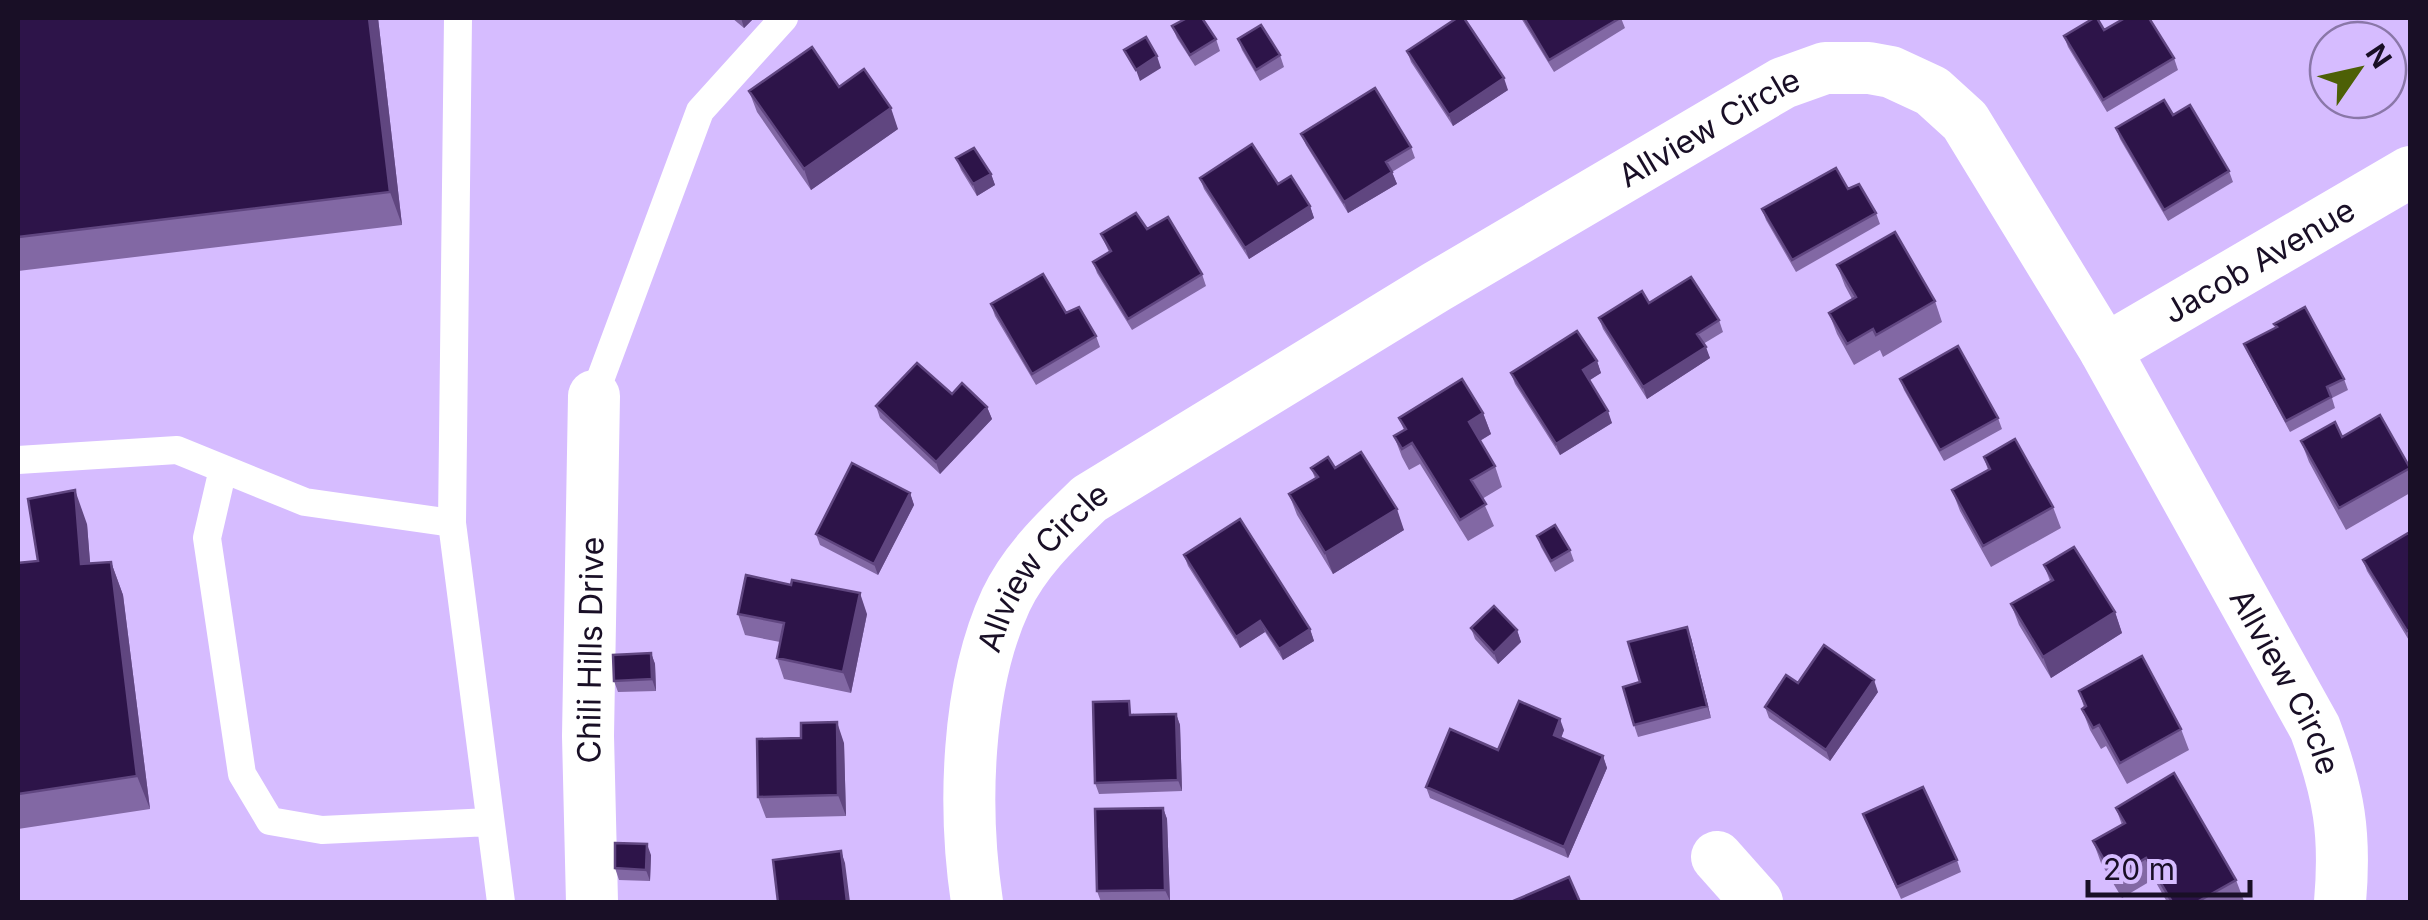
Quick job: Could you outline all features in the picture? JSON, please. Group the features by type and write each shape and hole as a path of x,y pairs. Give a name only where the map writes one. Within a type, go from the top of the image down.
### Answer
{"street":[{"name":"Allview Circle","path":"977,902 972,871 970,764 984,657 1007,598 1042,544 1088,500 1436,287 1782,83 1825,68 1892,72 1932,92 1965,122 2105,350 2316,728 2335,781 2344,855 2340,902"},
{"name":"Jacob Avenue","path":"2105,350 2410,172"},
{"name":"Chili Hills Drive","path":"592,902 588,736 594,396"},
{"path":"1717,857 1757,902"}],"lane":[{"path":"458,18 452,523 501,902"},
{"path":"594,396 700,112 784,18"},
{"path":"18,460 177,450 305,502 452,523"},
{"path":"223,468 207,538 242,774 270,821 322,830 490,822"}],"building":[{"path":"18,18 369,18 390,192 18,237"},
{"path":"1187,18 1202,18 1216,39 1190,55 1172,26"},
{"path":"1457,18 1464,18 1504,78 1449,115 1407,51"},
{"path":"1524,18 1620,18 1549,60"},
{"path":"2094,18 2104,30 2125,18 2149,18 2174,58 2103,100 2064,36"},
{"path":"1261,25 1280,55 1256,70 1238,39"},
{"path":"1146,37 1157,56 1136,70 1124,50"},
{"path":"812,47 839,87 864,69 891,108 804,169 749,91"},
{"path":"1375,88 1411,147 1386,162 1392,172 1344,202 1301,134"},
{"path":"2164,100 2173,115 2190,105 2229,171 2164,210 2116,128"},
{"path":"1252,144 1278,184 1291,176 1310,206 1245,248 1200,178"},
{"path":"974,148 991,174 973,184 956,158"},
{"path":"1836,168 1848,189 1859,184 1876,213 1792,260 1762,209"},
{"path":"1136,213 1147,229 1168,217 1202,274 1128,319 1093,262 1111,251 1101,234"},
{"path":"1895,232 1935,301 1876,335 1873,329 1847,344 1829,313 1856,297 1837,265"},
{"path":"1043,274 1066,313 1079,307 1096,336 1032,374 991,304"},
{"path":"1691,277 1719,320 1697,334 1706,347 1643,387 1599,318 1642,291 1649,303"},
{"path":"2305,307 2344,379 2327,387 2331,397 2286,421 2244,344"},
{"path":"1577,331 1597,361 1583,370 1608,411 1556,444 1511,373"},
{"path":"1958,346 1998,418 1940,450 1900,379"},
{"path":"917,363 952,394 962,383 987,407 936,462 876,406"},
{"path":"1462,379 1483,413 1469,422 1495,466 1471,480 1486,504 1460,520 1412,443 1402,449 1394,436 1406,429 1399,418"},
{"path":"2380,415 2410,468 2339,508 2301,441 2335,422 2342,437"},
{"path":"2015,439 2053,507 1983,546 1952,490 1990,469 1984,457"},
{"path":"1361,452 1397,509 1325,553 1289,494 1318,477 1311,468 1328,457 1335,468"},
{"path":"852,463 910,493 874,564 816,534"},
{"path":"75,490 81,564 111,562 137,776 18,794 18,563 38,561 28,499"},
{"path":"1240,519 1310,629 1279,649 1260,621 1236,637 1184,555"},
{"path":"1555,525 1570,550 1551,561 1537,536"},
{"path":"2410,532 2410,629 2407,631 2363,560"},
{"path":"2074,547 2115,612 2043,657 2011,604 2053,580 2044,565"},
{"path":"746,575 860,593 843,672 777,658 784,623 738,614"},
{"path":"1494,606 1517,630 1494,653 1471,628"},
{"path":"1687,627 1707,706 1634,725 1623,687 1640,682 1628,642"},
{"path":"1824,645 1874,680 1826,750 1765,707 1786,675 1798,683"},
{"path":"651,653 652,679 614,681 613,655"},
{"path":"2142,656 2181,729 2120,763 2099,725 2093,728 2082,709 2086,706 2079,691"},
{"path":"1129,701 1130,715 1176,714 1178,780 1095,783 1093,702"},
{"path":"1519,701 1560,719 1554,735 1603,756 1564,847 1426,787 1450,729 1498,750"},
{"path":"837,722 838,795 758,797 757,739 801,738 801,723"},
{"path":"2174,773 2236,880 2197,902 2172,902 2146,858 2114,877 2093,841 2125,823 2116,808"},
{"path":"1923,787 1957,860 1897,887 1863,814"},
{"path":"1163,808 1165,890 1097,891 1095,809"},
{"path":"615,843 647,844 646,870 615,868"},
{"path":"841,851 847,902 778,902 773,860"},
{"path":"1569,877 1580,902 1511,902"}]}
